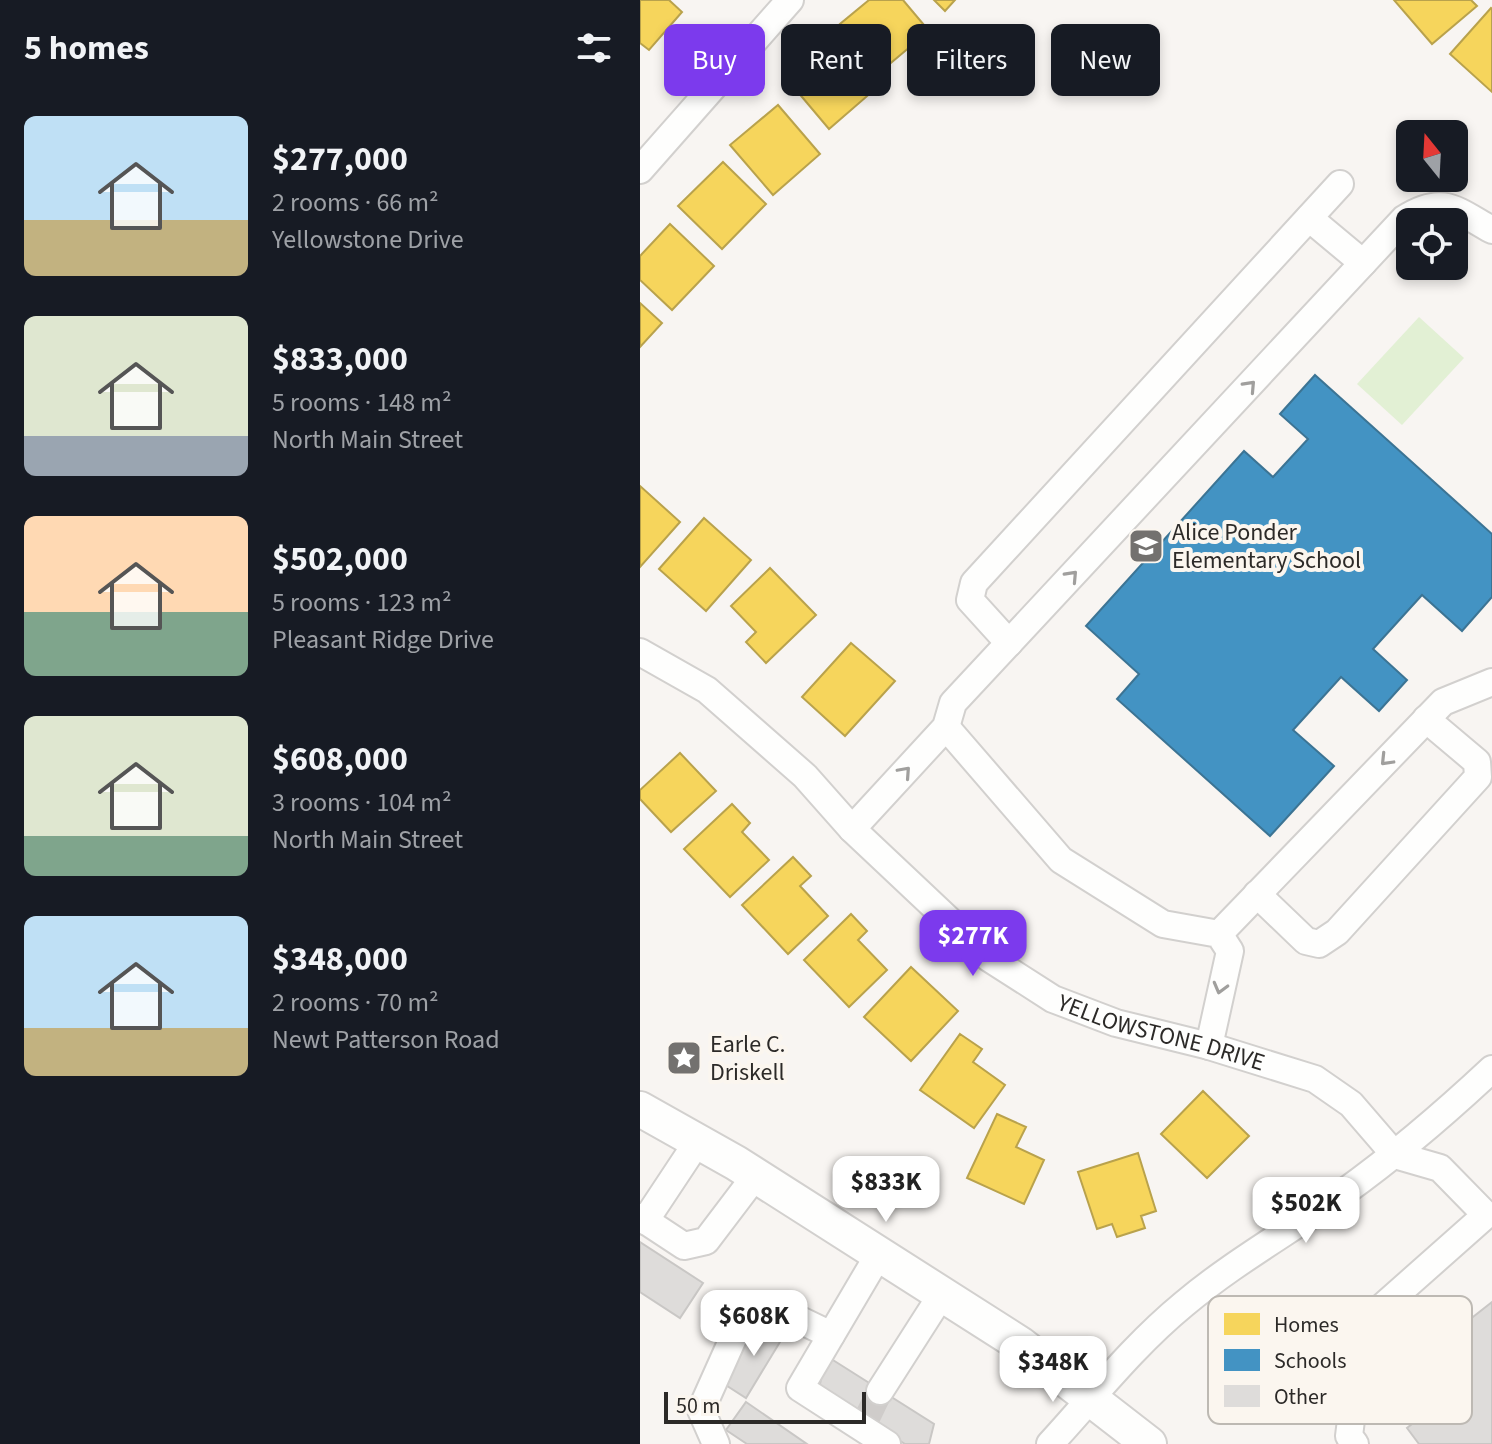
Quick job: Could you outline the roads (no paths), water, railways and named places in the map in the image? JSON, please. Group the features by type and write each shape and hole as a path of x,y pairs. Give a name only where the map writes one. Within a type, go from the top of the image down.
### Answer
{"main road":[{"path":"640,1109 756,1175 1020,1344 1093,1397 1149,1444"}],"street":[{"path":"640,170 790,0"},
{"path":"1009,643 974,608 970,600 974,583 1340,184"},
{"path":"852,829 946,727 953,703 1404,219 1424,206 1448,205 1492,230"},
{"path":"1309,218 1363,263"},
{"name":"YELLOWSTONE DRIVE","path":"640,652 707,690 805,776 852,829 989,958 1053,999 1116,1023 1209,1046 1315,1079 1351,1104 1395,1155"},
{"path":"1219,934 1443,702 1492,682"},
{"path":"1257,894 1306,941 1319,944 1337,932 1478,777 1477,762 1426,719"},
{"path":"946,727 1061,860 1163,924 1219,934 1230,951 1209,1046"},
{"path":"1050,1444 1134,1350 1184,1304 1265,1242 1395,1155 1492,1069"},
{"path":"698,1141 643,1219 684,1246 706,1241 756,1175"},
{"path":"1395,1155 1440,1168 1486,1215 1395,1296"},
{"path":"879,1254 800,1388 863,1423 887,1444"},
{"path":"880,1391 942,1294"},
{"path":"716,1444 701,1410 735,1334 753,1306 771,1306 831,1335"},
{"path":"1350,1424 1349,1436 1355,1444"}],"tunnel":[{"path":"866,1420 880,1391"}],"place":[{"name":"Alice Ponder Elementary School","path":"1146,546"},
{"name":"Earle C. Driskell","path":"684,1058"}]}
